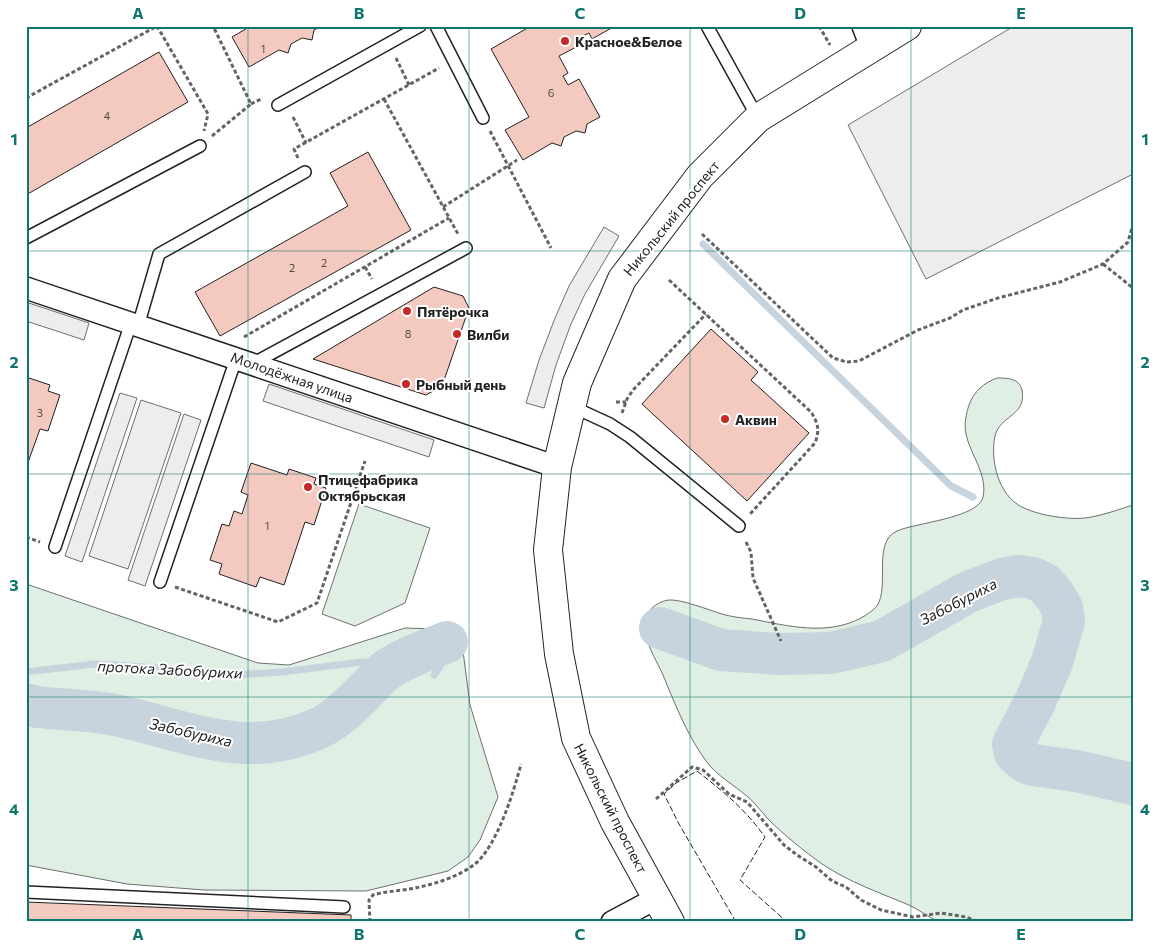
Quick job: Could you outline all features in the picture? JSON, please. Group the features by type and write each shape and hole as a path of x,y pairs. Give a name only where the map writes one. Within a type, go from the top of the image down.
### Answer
{"main road":[{"name":"Никольский проспект","path":"670,922 615,822 576,738 559,654 548,550 557,467 577,383 622,279 700,176 758,118 867,37 907,26"}],"street":[{"name":"Молодёжная улица","path":"26,288 557,467"},
{"path":"612,922 657,898"}],"lane":[{"path":"278,105 420,26"},
{"path":"436,26 483,118"},
{"path":"706,26 758,118"},
{"path":"26,238 200,146"},
{"path":"55,547 159,254 305,172"},
{"path":"160,582 244,361 466,248"},
{"path":"572,406 615,427 630,437 739,526"},
{"path":"26,892 344,907"}],"path":[{"path":"26,98 150,27 157,26 208,114 200,146"},
{"path":"200,146 251,104 213,26"},
{"path":"389,43 409,85"},
{"path":"305,172 294,149 455,60"},
{"path":"384,99 466,248"},
{"path":"483,118 551,248"},
{"path":"299,131 306,143"},
{"path":"443,206 517,160"},
{"path":"255,331 449,218"},
{"path":"702,234 833,358 847,362 859,361 918,330 950,318 963,310 998,298 1060,282 1103,264 1128,242 1133,224"},
{"path":"1103,264 1133,288"},
{"path":"669,280 811,412 818,427 819,435 816,443 739,526 751,552 753,578 781,641"},
{"path":"615,427 633,390 706,314"},
{"path":"616,402 626,402"},
{"path":"160,582 278,622 317,603 365,461"},
{"path":"370,922 368,900 373,895 415,888 458,875 476,862 489,844 502,820 515,788 521,764"},
{"path":"656,798 692,767 703,770 729,794 747,802 784,845 816,866 832,881 846,887 861,900 881,910 913,917 941,913 966,917 979,922"}],"green space":[{"path":"997,378 1015,381 1022,390 1021,405 998,429 994,445 995,466 998,476 1007,494 1014,501 1022,507 1036,512 1070,518 1097,516 1133,505 1133,922 940,922 909,905 865,887 832,870 787,837 751,799 720,776 706,761 682,719 646,637 645,621 648,613 657,604 669,600 688,603 730,616 807,628 835,627 861,618 871,611 877,606 881,597 883,554 889,537 905,528 959,515 979,504 983,497 983,481 968,442 965,430 966,419 971,400 977,392 988,382"},
{"path":"359,504 430,528 405,603 355,626 322,614"},
{"path":"26,584 258,663 289,665 405,628 440,629 456,635 462,643 470,705 498,797 480,840 468,857 448,871 366,891 204,890 127,884 26,865"}],"shaded area":[{"path":"1014,26 1133,26 1133,174 926,279 848,125"},
{"path":"604,227 619,236 585,294 571,324 556,365 544,408 526,403 539,360 569,286"},
{"path":"26,302 89,323 84,340 26,321"},
{"path":"269,384 434,440 429,457 263,401"},
{"path":"120,393 137,398 82,562 65,556"},
{"path":"141,400 181,413 128,569 89,556"},
{"path":"184,414 201,420 145,586 128,580"}],"building":[{"path":"251,26 322,26 314,30 312,40 302,38 291,44 288,53 279,50 249,67 232,37"},
{"path":"531,26 615,26 592,39 589,33 575,40 578,46 559,56 568,73 563,76 568,85 579,79 600,117 587,124 585,133 576,131 564,137 561,146 552,143 523,160 505,130 529,117 491,49"},
{"path":"159,52 188,102 26,195 26,128"},
{"path":"368,152 411,230 220,336 195,292 348,206 330,173"},
{"path":"434,287 463,296 469,308 442,386 426,395 313,359"},
{"name":"Аквин","path":"711,329 758,372 751,380 809,433 747,501 642,404"},
{"path":"26,377 50,385 48,391 60,395 48,431 40,429 26,468"},
{"path":"251,463 287,475 289,469 316,478 314,484 326,488 314,525 305,522 284,585 260,577 256,587 219,574 222,564 210,560 222,524 229,526 234,511 242,514 248,495 241,492"},
{"path":"26,902 351,915 351,922 26,922"}],"waterway":[{"path":"703,244 951,486 973,497"},
{"name":"Забобуриха","path":"660,628 721,650 779,654 831,653 882,641 968,592 1002,579 1018,576 1033,578 1045,584 1055,596 1062,608 1064,621 1052,662 1035,702 1013,744 1015,753 1027,763 1033,765 1076,771 1133,784"},
{"name":"Забобуриха","path":"26,704 37,707 110,714 195,736 219,740 243,743 268,742 293,738 319,728 346,710 388,669 409,657 447,642"},
{"path":"434,675 441,664 438,646"},
{"name":"протока Забобурихи","path":"26,672 94,664 234,675 282,672 362,662 404,661"}],"fence":[{"path":"736,922 679,824 664,794 676,783 697,771 734,801 765,837 740,880 787,922"}],"place":[{"name":"Красное&Белое","path":"565,41"},
{"name":"Пятёрочка","path":"407,311"},
{"name":"Вилби","path":"457,334"},
{"name":"Рыбный день","path":"406,384"},
{"name":"Аквин","path":"725,419"},
{"name":"Птицефабрика Октябрьская","path":"308,487"}]}
